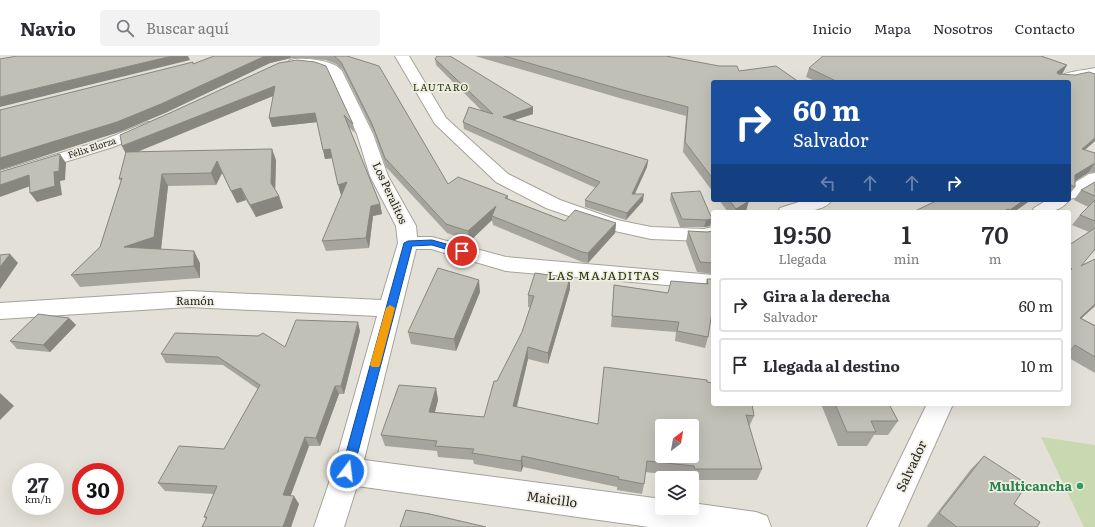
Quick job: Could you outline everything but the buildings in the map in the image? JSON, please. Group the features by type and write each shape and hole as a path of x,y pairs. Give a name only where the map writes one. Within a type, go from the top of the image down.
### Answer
{"street":[{"path":"402,56 440,121 502,178 553,204 613,225 651,233 711,233"},
{"name":"Los Peralitos","path":"286,64 308,62 326,66 335,71 365,134 379,176 406,226 408,243 347,471 329,527"},
{"path":"1064,80 1095,72"},
{"name":"Félix Elorza","path":"0,177 108,144 164,120"},
{"path":"1071,193 1095,178"},
{"path":"793,210 817,202"},
{"path":"1045,210 1057,202"},
{"path":"408,243 432,243 506,264 711,282"},
{"name":"Ramón","path":"0,311 188,300 390,309"},
{"name":"Salvador","path":"882,527 939,406"},
{"name":"Maicillo","path":"347,471 756,527"}],"green space":[{"name":"Multicancha","path":"1041,437 1095,445 1095,527 1084,527"}],"slow traffic":[{"path":"375,365 390,308"}],"place":[{"name":"Multicancha","path":"1080,486"}],"district":[{"name":"LAUTARO","path":"441,87"},
{"name":"LAS MAJADITAS","path":"604,276"}],"route":[{"path":"347,471 408,243 432,243 462,251"}]}
